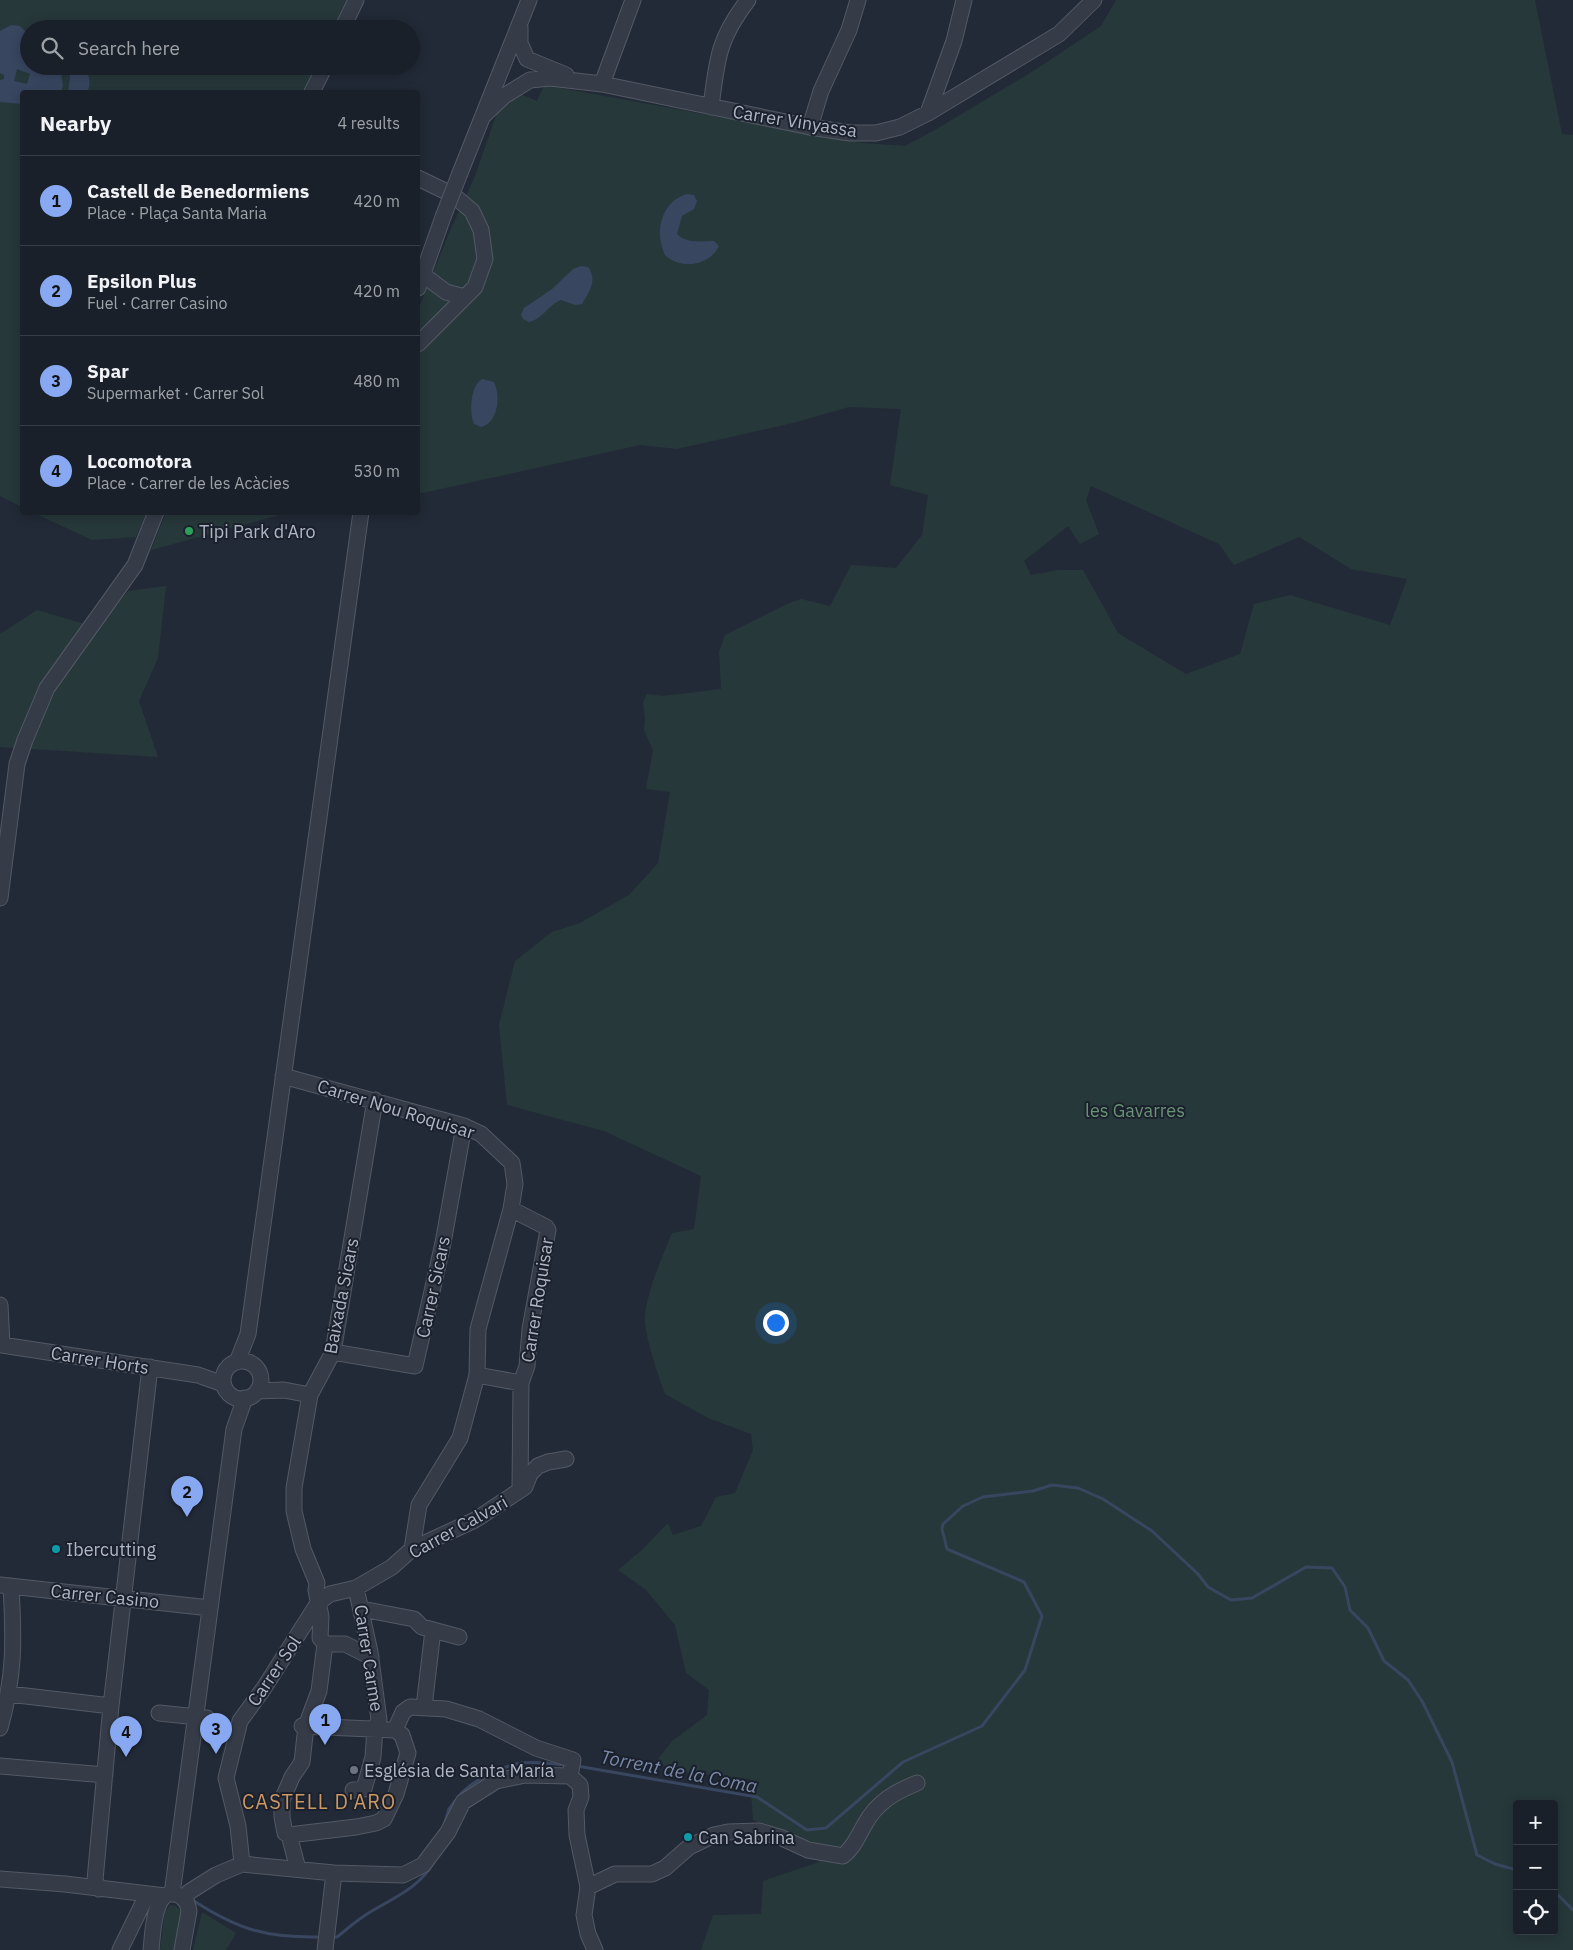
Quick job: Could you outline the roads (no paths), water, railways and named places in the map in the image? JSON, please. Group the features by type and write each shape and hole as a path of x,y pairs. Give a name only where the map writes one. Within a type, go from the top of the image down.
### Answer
{"street":[{"path":"346,20 356,0"},
{"path":"465,297 446,292 420,281 460,173 506,62 529,0"},
{"path":"602,84 633,0"},
{"path":"711,107 718,56 723,38 748,0"},
{"path":"810,127 821,91 849,30 858,0"},
{"path":"928,113 954,41 964,0"},
{"name":"Carrer Vinyassa","path":"579,80 810,127 850,133 876,132 900,127 928,113 1059,34 1094,0"},
{"path":"520,25 520,43 527,59"},
{"path":"506,62 513,57 527,59 579,80"},
{"path":"506,62 510,69 530,80"},
{"path":"313,90 320,75"},
{"path":"484,115 504,96 530,80 550,78 579,80"},
{"path":"420,179 453,195 472,211 481,230 485,259 475,287 420,342"},
{"path":"0,898 17,764 25,740 47,688 134,565 155,515"},
{"path":"174,1896 201,1718 210,1608 234,1429 361,515"},
{"name":"Carrer Nou Roquisar","path":"283,1076 464,1126 481,1134 512,1163 516,1184 511,1209 478,1329 477,1376 460,1438 419,1505 412,1549"},
{"name":"Baixada Sicars","path":"326,1644 320,1638 321,1617 317,1583 303,1549 294,1511 294,1488 310,1395 333,1352 375,1100"},
{"name":"Carrer Sicars","path":"333,1352 415,1366 443,1243 464,1126"},
{"name":"Carrer Roquisar","path":"511,1209 546,1227 548,1230 530,1329 528,1366 521,1383 522,1478 520,1492"},
{"path":"0,1305 1,1345"},
{"name":"Carrer Horts","path":"1,1345 241,1380 310,1395"},
{"path":"99,1888 95,1880 112,1706 150,1367"},
{"name":"Carrer Roquisar","path":"477,1376 521,1383"},
{"name":"Carrer Calvari","path":"330,1594 356,1588 392,1567 412,1549 475,1520 520,1492 525,1487 530,1474 538,1466 566,1459"},
{"path":"317,1583 330,1594"},
{"path":"0,1728 9,1694 14,1650 6,1586"},
{"name":"Carrer Casino","path":"6,1586 210,1608"},
{"name":"Carrer Carme","path":"353,1790 364,1789 373,1757 375,1728 379,1720 362,1609 356,1588"},
{"name":"Carrer Sol","path":"242,1864 238,1826 226,1778 242,1721 318,1603 330,1594"},
{"path":"362,1609 414,1619 422,1626 459,1637"},
{"path":"424,1707 433,1630"},
{"path":"304,1726 375,1728 395,1730 402,1735 408,1753 396,1794 384,1819 376,1824 289,1834 285,1833 283,1825 282,1800 292,1777 302,1762 304,1726 319,1691 326,1644 345,1644 370,1657"},
{"path":"9,1694 112,1706"},
{"path":"395,1730 403,1712 410,1707 446,1709 479,1719 572,1769 580,1785 581,1798 576,1810 577,1835 588,1888 584,1915 588,1934 595,1950"},
{"path":"159,1713 201,1718"},
{"path":"0,1766 106,1775"},
{"path":"151,1950 156,1912 160,1901 189,1892 216,1875 242,1864 334,1873 403,1875 423,1865 448,1832 463,1802 496,1781 572,1769"},
{"path":"588,1888 615,1874 652,1874 665,1868 689,1847 714,1835 728,1832 759,1831 782,1838 808,1850 843,1856 851,1849 866,1822 879,1804 898,1790 917,1783"},
{"path":"289,1834 298,1869"},
{"path":"325,1948 334,1873"},
{"path":"0,1879 99,1888 140,1896 174,1896 189,1911 182,1950"},
{"path":"140,1896 156,1912"},
{"path":"120,1950 140,1896"}],"water":[{"path":"11,25 20,26 20,70 17,69 14,81 27,84 30,75 61,75 63,86 62,90 20,90 20,104 0,102 0,80 4,79 4,75 0,73 0,31"},
{"path":"70,75 88,75 89,89 68,90"},
{"path":"687,194 694,195 697,201 694,209 682,216 677,234 689,241 714,241 719,246 709,258 694,264 678,263 671,260 665,255 660,237 662,219 671,203"},
{"path":"581,266 588,267 592,277 591,286 582,304 575,305 561,300 534,320 529,322 523,319 521,315 524,308 552,289 573,269"},
{"path":"482,379 494,382 497,394 497,408 491,420 481,427 474,424 471,407 475,387"}],"waterway":[{"name":"Torrent de la Coma","path":"577,1766 757,1797 807,1830 826,1828 903,1762 982,1726 1025,1670 1042,1616 1024,1582 947,1549 942,1529 943,1524 963,1506 983,1497 1033,1491 1052,1485 1078,1488 1103,1499 1152,1531 1198,1574 1208,1587 1231,1600 1252,1598 1306,1567 1332,1568 1345,1587 1350,1610 1368,1628 1384,1661 1408,1680 1422,1701 1452,1762 1477,1855 1495,1864 1513,1869"},
{"name":"Torrent de la Coma","path":"459,1796 477,1781 508,1766 528,1762 566,1765"},
{"name":"Torrent de la Coma","path":"445,1822 449,1809 455,1801"},
{"name":"Torrent de la Coma","path":"332,1937 337,1937 364,1916 412,1887 434,1862"},
{"name":"Torrent de la Coma","path":"1558,1895 1573,1910"},
{"name":"Torrent de la Coma","path":"194,1901 225,1919 254,1930 285,1936 321,1937"}],"place":[{"name":"Tipi Park d'Aro","path":"189,531"},
{"name":"Epsilon Plus","path":"187,1517"},
{"name":"Ibercutting","path":"56,1549"},
{"name":"Castell de Benedormiens","path":"325,1745"},
{"name":"Spar","path":"216,1754"},
{"name":"Locomotora","path":"126,1757"},
{"name":"Església de Santa María","path":"354,1770"},
{"name":"Can Sabrina","path":"688,1837"}],"district":[{"name":"CASTELL D'ARO","path":"319,1801"}],"park label":[{"name":"les Gavarres","path":"1135,1110"}]}
